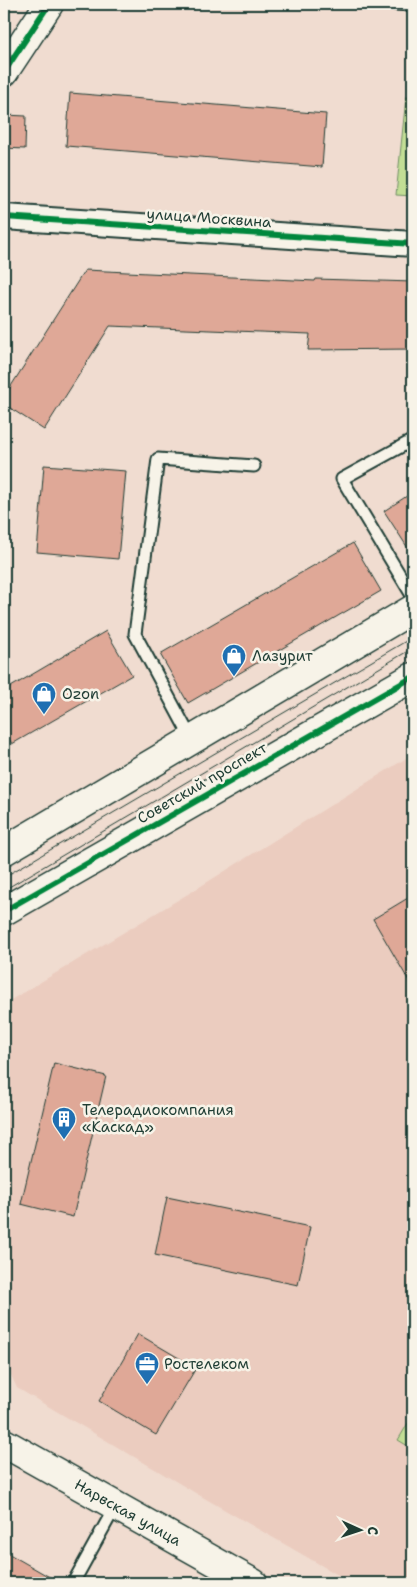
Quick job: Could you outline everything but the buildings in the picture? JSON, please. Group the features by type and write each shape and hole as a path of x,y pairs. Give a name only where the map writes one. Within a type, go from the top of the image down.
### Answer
{"main road":[{"path":"4,72 49,4"},
{"path":"4,851 413,609"},
{"name":"Советский проспект","path":"4,911 413,677"},
{"name":"Нарвская улица","path":"4,1443 253,1583"}],"street":[{"name":"улица Москвина","path":"4,217 413,244"}],"lane":[{"path":"395,4 413,5"},
{"path":"413,440 342,479 413,597"},
{"path":"192,740 135,634 158,459 254,466"},
{"path":"73,1583 115,1507"}],"shaded area":[{"path":"413,754 413,1583 352,1583 17,1388 4,1360 4,1004 193,891"}],"green space":[{"path":"406,97 413,98 413,196 396,195"},
{"path":"413,1415 413,1449 398,1440"}],"tram line":[{"path":"4,877 413,637"},
{"path":"4,890 413,648"}],"cycle path":[{"path":"4,72 49,4"},
{"path":"4,217 413,244"},
{"path":"4,911 413,677"}],"place":[{"name":"Лазурит","path":"234,677"},
{"name":"Ozon","path":"44,715"},
{"name":"Телерадиокомпания «Каскад»","path":"64,1140"},
{"name":"Ростелеком","path":"147,1385"}]}
